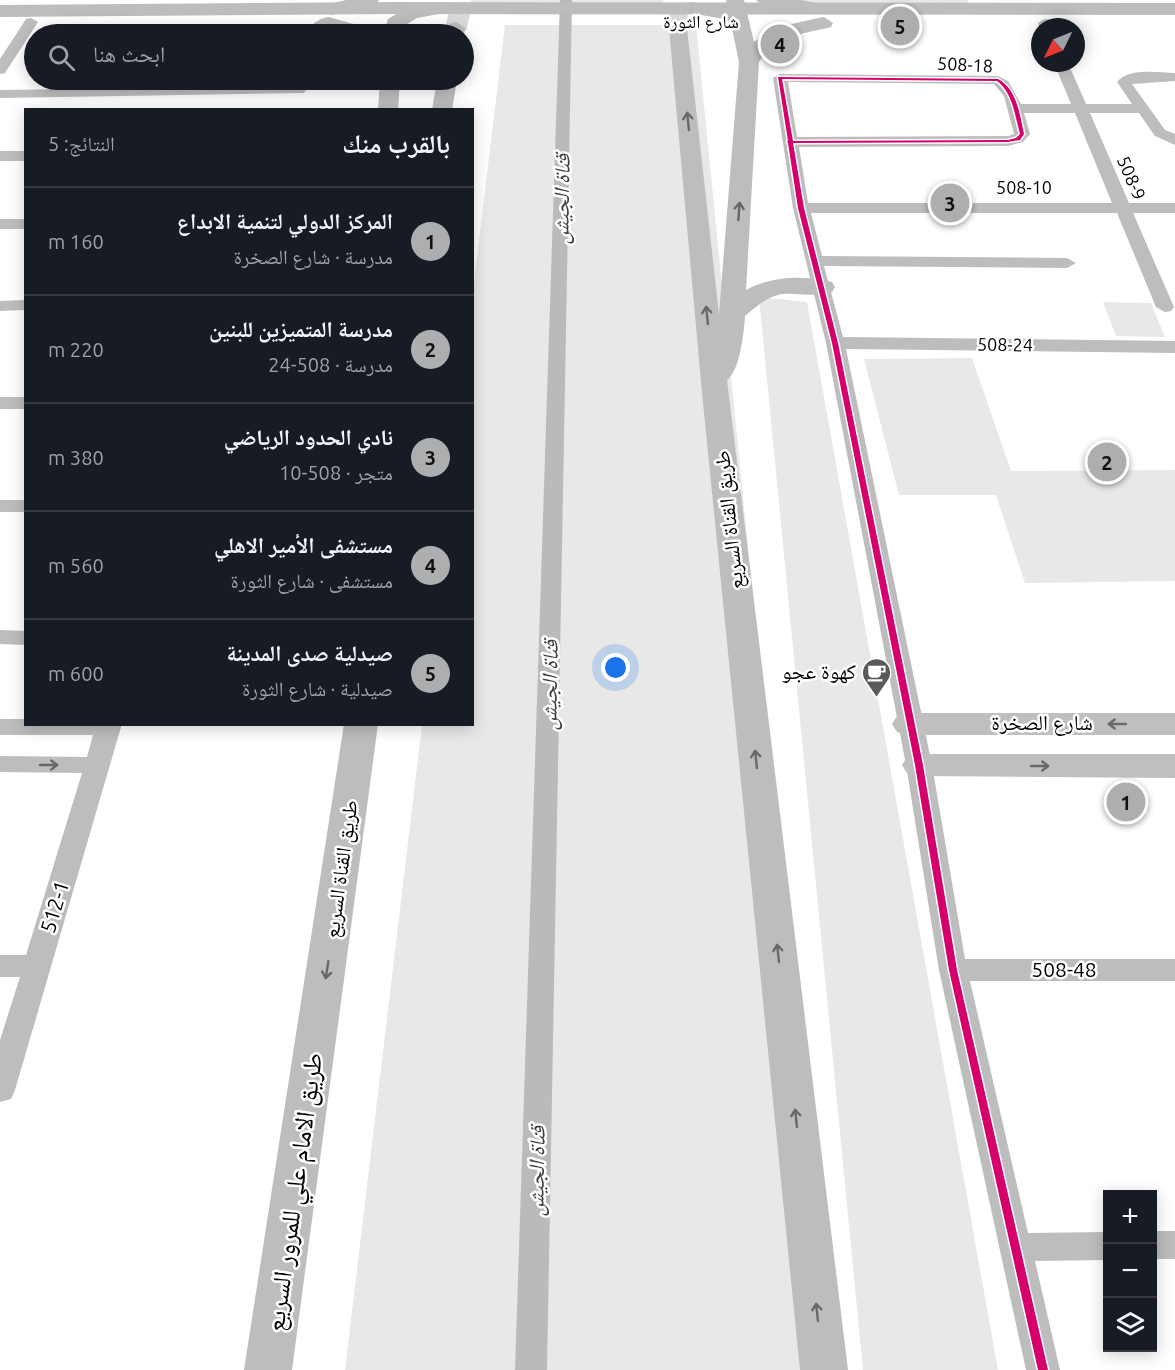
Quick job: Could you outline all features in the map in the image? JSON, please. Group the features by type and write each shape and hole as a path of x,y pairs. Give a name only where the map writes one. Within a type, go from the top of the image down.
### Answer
{"main road":[{"path":"0,22 325,22 370,0"},
{"path":"765,0 820,15"},
{"name":"شارع الثورة","path":"820,15 1024,4 1175,9"},
{"path":"0,11 220,5 325,22"},
{"name":"شارع الثورة","path":"325,22 403,16 449,23 683,12 820,15 1031,24"},
{"name":"طريق القناة السريع","path":"683,12 715,393 824,1370"},
{"path":"733,13 749,62"},
{"path":"715,393 731,339 749,62 754,51 765,42 820,15"},
{"name":"شارع الثورة","path":"1085,24 1175,23"},
{"path":"388,108 389,90"},
{"path":"442,108 445,90"},
{"path":"736,253 759,268 793,285"},
{"path":"731,315 761,290 793,285 823,287"},
{"name":"طريق القناة السريع","path":"320,1013 361,726"},
{"name":"طريق الامام علي للمرور السريع","path":"268,1370 320,1013"}],"street":[{"path":"0,70 24,33"},
{"name":"508-9","path":"1065,72 1165,307"},
{"path":"1175,77 1127,79 1124,82 1160,134 1175,140"},
{"name":"508-18","path":"780,78 991,79 1003,82 1015,108 1022,134 1018,139 1008,141 789,142 780,78"},
{"path":"0,94 95,90"},
{"path":"295,108 300,90"},
{"path":"1015,108 1142,109"},
{"path":"789,142 801,208 817,261 835,343 909,724 919,765 953,970 1043,1370"},
{"path":"0,156 24,156"},
{"name":"508-10","path":"801,208 1175,208"},
{"path":"0,224 24,224"},
{"path":"817,261 1067,263"},
{"path":"0,306 24,306"},
{"name":"508-24","path":"835,343 1175,347"},
{"path":"0,403 24,403"},
{"path":"0,506 24,506"},
{"path":"0,637 24,638"},
{"path":"980,723 968,730 965,736 966,747 976,759 993,766"},
{"name":"شارع الصخرة","path":"909,724 1175,724"},
{"path":"0,727 54,726"},
{"name":"512-1","path":"0,1090 109,726"},
{"path":"0,764 98,765"},
{"name":"شارع الصخرة","path":"919,765 1175,766"},
{"path":"0,966 37,966"},
{"name":"508-48","path":"953,970 1175,970"},
{"path":"1157,1245 1175,1245"},
{"path":"1014,1247 1103,1246"}],"shaded area":[{"path":"471,0 663,0 663,3 471,3"},
{"path":"796,0 968,0 969,3 806,3"},
{"path":"505,25 696,25 830,1370 345,1370 422,726 474,726 474,282"},
{"path":"759,297 807,302 998,1370 863,1370"},
{"path":"1103,302 1151,303 1165,337 1116,336"},
{"path":"972,358 1011,471 1175,470 1175,581 1025,583 996,495 899,495 864,359"}],"waterway":[{"name":"قناة الجيش","path":"531,1370 566,0"}],"tunnel":[{"path":"457,24 462,3"},
{"path":"676,3 678,28"}],"cycle path":[{"path":"789,142 1008,141 1018,139 1022,134 1011,96 998,80 780,78 801,208 835,343 919,765 953,970 1043,1370"}],"place":[{"name":"صيدلية صدى المدينة","path":"900,26"},
{"name":"مستشفى الأمير الاهلي","path":"780,44"},
{"name":"نادي الحدود الرياضي","path":"950,203"},
{"name":"مدرسة المتميزين للبنين","path":"1107,462"},
{"name":"كهوة عجو","path":"877,698"},
{"name":"المركز الدولي لتنمية الابداع","path":"1126,802"}]}
